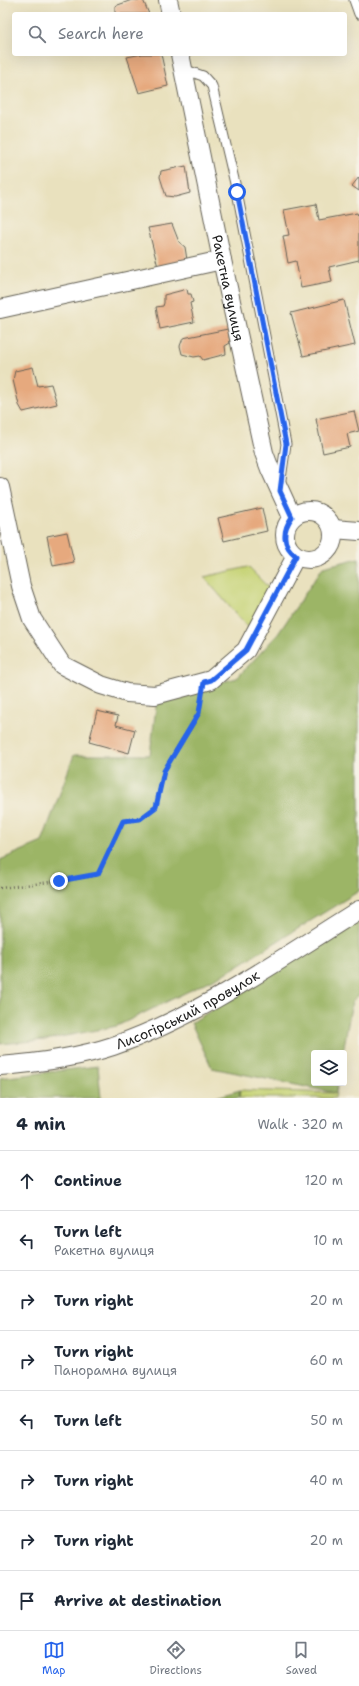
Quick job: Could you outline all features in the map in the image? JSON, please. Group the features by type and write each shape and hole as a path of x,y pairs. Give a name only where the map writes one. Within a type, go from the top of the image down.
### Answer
{"street":[{"path":"168,0 171,12"},
{"name":"Ракетна вулиця","path":"182,62 222,260 264,453 292,517"},
{"path":"0,309 222,260"},
{"path":"0,488 21,586 32,619 62,665 101,685 127,693 155,695 211,680 246,650 296,556"},
{"path":"305,511 319,513 325,517 333,529 333,542 326,553 309,560 296,556 290,551 284,538 285,530 292,517 305,511"},
{"path":"333,529 359,530"},
{"name":"Лисогірський провулок","path":"0,1066 35,1063 73,1056 112,1046 149,1032 185,1015 221,995 359,910"}],"lane":[{"path":"354,0 359,14"},
{"path":"182,62 204,76 212,86 235,184 286,444 280,491"}],"path":[{"path":"0,888 59,881 98,874 123,821 140,819 156,807 164,771 199,713 204,682"}],"green space":[{"path":"359,558 359,891 226,973 117,1026 45,1040 0,1044 0,860 42,842 74,755 150,755 157,699 237,678 278,634 323,567"},
{"path":"248,567 271,590 248,628 204,577"},
{"path":"359,919 359,995 352,1001 344,1050 311,1050 311,1086 337,1086 336,1093 212,1068 191,1023"},
{"path":"98,1066 101,1098 0,1098 0,1078"},
{"path":"240,1090 336,1093 335,1098 239,1098"},
{"path":"240,1090 239,1098 213,1098"}],"building":[{"path":"132,0 143,0 148,12 115,12 115,6"},
{"path":"161,56 168,86 139,93 127,57"},
{"path":"186,166 190,193 175,197 166,196 160,177 161,171"},
{"path":"359,177 359,191 352,186"},
{"path":"316,204 319,220 357,213 359,221 359,260 329,267 332,282 301,288 296,261 288,263 283,236 289,235 284,210"},
{"path":"172,224 179,242 185,247 187,260 158,267 148,228"},
{"path":"187,289 188,294 191,294 193,302 190,303 194,322 160,329 156,307 163,306 164,295"},
{"path":"344,300 355,345 303,356 291,313"},
{"path":"228,329 230,343 225,346 226,354 203,360 200,356 194,357 182,354 180,346 183,338"},
{"path":"33,367 38,386 51,384 57,404 23,412 19,405 13,380 15,371"},
{"path":"354,411 359,431 347,434 350,447 323,453 316,419"},
{"path":"262,508 267,531 224,541 218,518"},
{"path":"67,532 74,562 53,566 47,536"},
{"path":"97,711 118,716 116,725 135,730 129,753 89,742"}],"route":[{"path":"59,881 98,874 123,821 140,819 156,807 164,771 199,713 204,682 211,680 246,650 296,556 286,545 284,538 285,530 292,517 280,491 286,444 237,192"}]}
